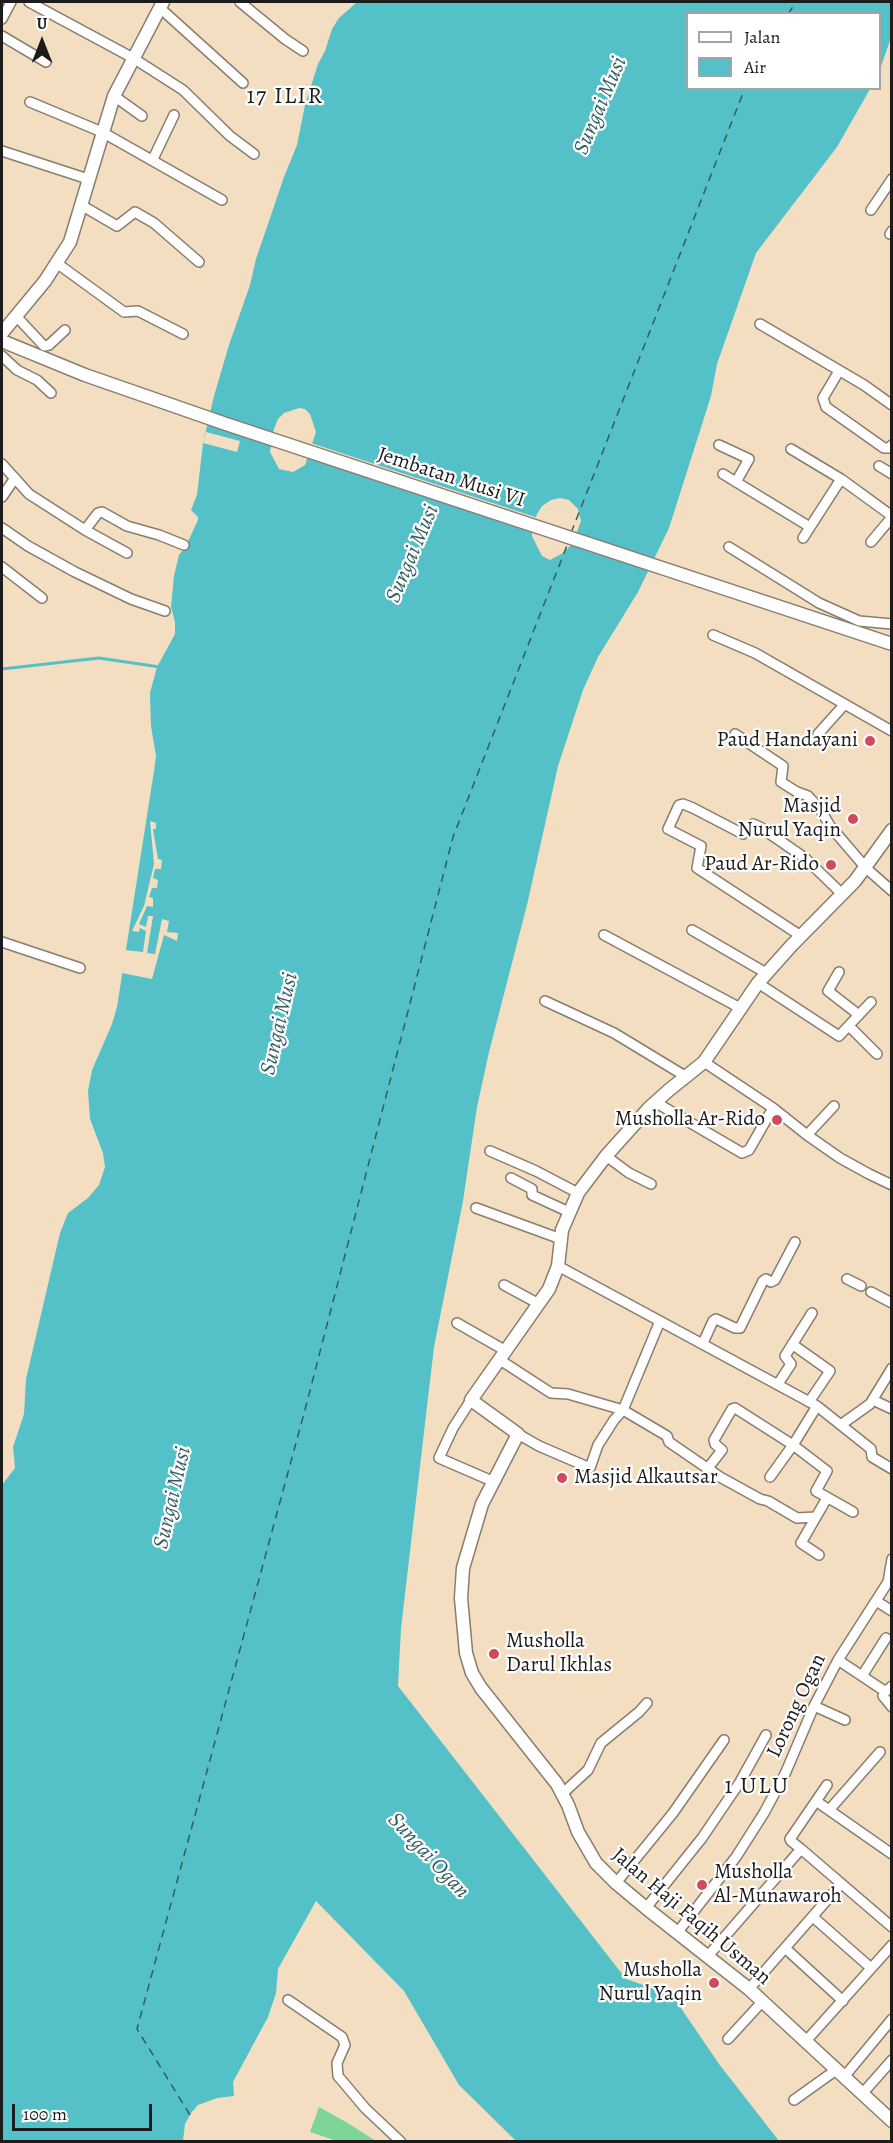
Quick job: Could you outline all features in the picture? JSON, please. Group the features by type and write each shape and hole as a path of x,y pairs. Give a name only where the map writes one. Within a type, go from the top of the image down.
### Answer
{"street":[{"path":"2,19 10,2"},
{"path":"29,2 133,58 183,90 230,135 254,154"},
{"path":"240,2 303,51"},
{"path":"3,332 58,264 70,242 114,96 162,5 243,84"},
{"path":"2,36 46,62"},
{"path":"114,96 142,116"},
{"path":"30,102 102,132 222,200"},
{"path":"153,159 174,115"},
{"path":"2,151 88,179"},
{"path":"871,210 891,179"},
{"path":"81,205 117,226 135,212 163,230 199,262"},
{"path":"58,264 124,312 138,311 183,334"},
{"path":"16,316 44,346 49,345 65,330"},
{"path":"760,324 891,405"},
{"name":"Jembatan Musi VI","path":"3,332 85,375 226,424 891,644"},
{"path":"2,356 17,370 35,378 51,393"},
{"path":"839,371 823,398 826,407 884,448 889,448 891,445"},
{"path":"719,445 748,459 736,482"},
{"path":"791,449 841,479 891,517 871,542"},
{"path":"2,464 29,494 85,530 127,553"},
{"path":"879,466 891,474"},
{"path":"723,474 810,527"},
{"path":"2,497 15,478"},
{"path":"803,538 841,479"},
{"path":"85,530 98,513 102,512 128,526 183,545"},
{"path":"2,528 28,546 75,572 116,593 165,612"},
{"path":"729,547 819,603 859,621 891,624"},
{"path":"2,567 42,598"},
{"path":"713,635 755,653 891,731"},
{"path":"818,734 844,705"},
{"path":"735,734 783,766 781,782 796,792 808,796 866,868 891,891"},
{"path":"801,936 697,868 701,846 668,829 679,806 683,804 693,808 743,834 753,824 760,827 805,858 842,894"},
{"path":"492,1481 439,1458 453,1428 471,1400 549,1289 558,1267 562,1230 578,1193 606,1156 652,1105 704,1062 766,973 866,868 891,830"},
{"path":"692,930 766,973"},
{"path":"604,935 742,1008"},
{"path":"2,942 80,968"},
{"path":"839,972 828,991 859,1015"},
{"path":"755,987 838,1036 871,1002"},
{"path":"544,1001 614,1033 685,1076"},
{"path":"849,1026 877,1054"},
{"path":"704,1062 773,1108 840,1158 891,1185"},
{"path":"652,1105 742,1153 749,1150 773,1108"},
{"path":"807,1135 834,1106"},
{"path":"490,1151 578,1193"},
{"path":"606,1156 629,1173 651,1184"},
{"path":"511,1178 533,1189 532,1195 569,1212"},
{"path":"476,1208 561,1239"},
{"path":"703,1343 716,1319 735,1328 741,1327 763,1281 775,1280 795,1242"},
{"path":"558,1267 813,1404 842,1424 871,1449 872,1457 891,1469"},
{"path":"847,1279 861,1286"},
{"path":"504,1285 539,1304"},
{"path":"871,1292 891,1304 889,1310 891,1312"},
{"path":"778,1384 791,1364 785,1357 812,1313"},
{"path":"471,1400 518,1434 590,1468 598,1445 623,1410 660,1321"},
{"path":"457,1323 503,1355 551,1393 568,1394 623,1410 667,1436 669,1442 760,1500 768,1501 797,1518 815,1517"},
{"path":"770,1477 802,1429 830,1371 792,1344"},
{"path":"842,1424 873,1400 891,1368"},
{"path":"873,1400 891,1409"},
{"path":"708,1468 722,1450 714,1440 734,1408 737,1408 794,1443 826,1470 815,1490 853,1512"},
{"name":"Jalan Haji Faqih Usman","path":"518,1434 492,1481 472,1533 463,1568 461,1598 468,1661 472,1673 481,1688 557,1784 590,1854 616,1883 748,1989 891,2121"},
{"path":"819,1555 801,1543 827,1498"},
{"name":"Lorong Ogan","path":"677,1933 736,1857 764,1814 838,1660 888,1582 891,1562"},
{"path":"876,1601 891,1611"},
{"path":"862,1676 886,1638"},
{"path":"838,1660 862,1676 889,1688 883,1696 891,1707"},
{"path":"562,1794 588,1770 601,1743 647,1703"},
{"path":"814,1706 845,1720"},
{"path":"646,1908 702,1838 740,1782 766,1735"},
{"path":"616,1883 673,1813 724,1740"},
{"path":"830,1809 880,1752"},
{"path":"827,1785 790,1839 891,1927"},
{"path":"816,1801 891,1854"},
{"path":"707,1957 801,1849"},
{"path":"748,1989 841,1884"},
{"path":"813,1917 871,1968"},
{"path":"806,2041 891,1945"},
{"path":"785,1948 843,2001"},
{"path":"288,2000 342,2037 345,2045 337,2063 338,2076 365,2108 401,2142"},
{"path":"728,2039 762,2002"},
{"path":"794,2100 840,2073 891,2019"},
{"path":"862,2094 891,2060"}],"green space":[{"path":"319,2107 376,2141 337,2141 310,2132"}],"water":[{"path":"357,2 891,2 891,38 881,66 881,12 686,12 686,90 869,90 837,147 756,253 717,364 711,396 669,528 638,592 598,657 583,690 558,766 527,905 477,1107 463,1201 434,1347 401,1628 398,1686 626,1979 672,1995 719,2064 779,2141 516,2141 459,2085 404,1991 316,1901 278,1969 276,1993 268,2017 233,2082 234,2096 217,2098 198,2105 185,2124 183,2141 2,2142 2,1485 15,1468 13,1447 24,1414 26,1379 60,1233 68,1213 88,1198 99,1185 105,1167 103,1153 90,1119 88,1091 92,1070 117,1007 156,756 151,726 150,693 157,667 175,634 171,607 174,576 179,555 185,548 198,520 191,510 197,495 203,443 229,345 250,285 256,259 297,145 305,105 332,29 339,18","holes":["299,408 305,409 310,414 316,432 305,465 293,472 279,469 270,452 278,419 284,413","560,498 569,500 578,509 581,521 573,543 563,553 550,560 542,556 532,536 532,527 542,506 551,500"]}],"pier":[{"path":"206,432 240,441 237,452 203,443"},
{"path":"311,443 538,518 535,533 305,457"},
{"path":"150,821 156,823 156,829 153,829 158,859 162,860 161,869 155,869 153,878 158,880 157,888 152,888 149,897 153,898 153,907 147,906 139,924 146,927 148,916 153,916 147,953 155,954 162,919 169,921 167,932 178,933 177,941 164,935 152,979 122,973 125,950 143,952 146,931 140,928 139,932 132,931 144,906 154,864"}],"waterway":[{"path":"2,669 99,658 160,667"}],"ferry route":[{"path":"789,12 796,2"},
{"path":"571,533 744,90"},
{"path":"190,2115 137,2029 306,1406 453,837 568,543"}],"place":[{"name":"Paud Handayani","path":"870,741"},
{"name":"Masjid Nurul Yaqin","path":"853,819"},
{"name":"Paud Ar-Rido","path":"831,865"},
{"name":"Musholla Ar-Rido","path":"777,1120"},
{"name":"Masjid Alkautsar","path":"562,1478"},
{"name":"Musholla Darul Ikhlas","path":"494,1654"},
{"name":"Musholla Al-Munawaroh","path":"702,1885"},
{"name":"Musholla Nurul Yaqin","path":"714,1983"}],"district":[{"name":"17 ILIR","path":"285,97"},
{"name":"1 ULU","path":"757,1787"}],"water label":[{"name":"Sungai Musi","path":"601,106"},
{"name":"Sungai Musi","path":"413,554"},
{"name":"Sungai Musi","path":"280,1024"},
{"name":"Sungai Musi","path":"173,1498"},
{"name":"Sungai Ogan","path":"428,1856"}]}
